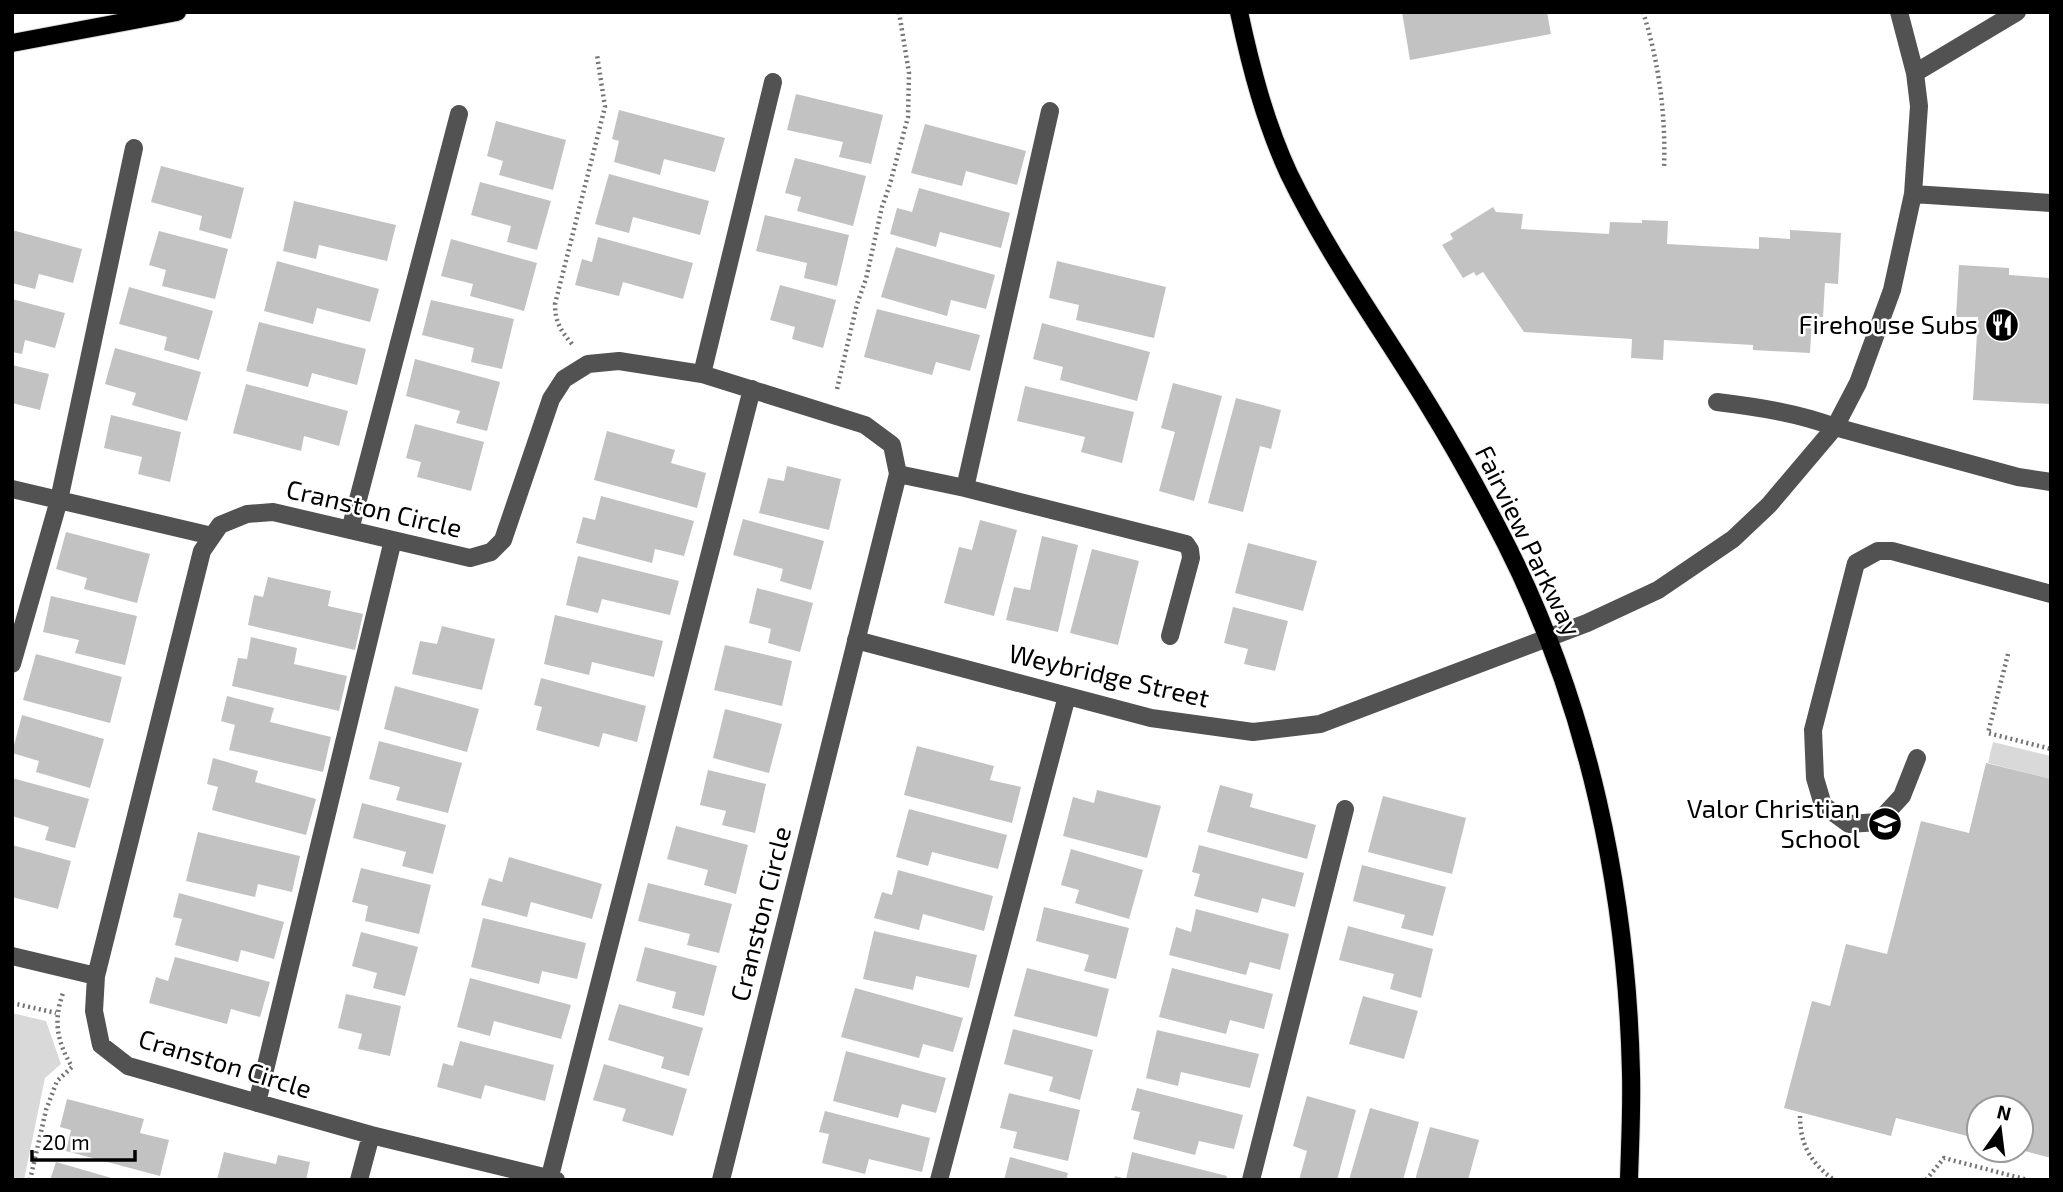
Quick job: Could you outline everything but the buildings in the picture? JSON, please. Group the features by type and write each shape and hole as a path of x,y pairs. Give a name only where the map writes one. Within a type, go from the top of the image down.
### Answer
{"main road":[{"path":"12,43 177,12"},
{"name":"Fairview Parkway","path":"1239,12 1256,89 1289,173 1346,278 1430,407 1505,543 1548,636 1579,729 1606,845 1623,950 1631,1073 1629,1180"}],"street":[{"name":"Weybridge Street","path":"856,640 1151,718 1252,732 1320,724 1587,623 1658,590 1733,538 1769,505 1835,428 1858,383 1892,290 1913,194 1919,106 1915,74 1899,12"},
{"path":"1915,74 2017,12"},
{"path":"702,374 774,82"},
{"path":"965,488 1050,111"},
{"path":"350,530 459,114"},
{"path":"12,664 58,500 134,148"},
{"path":"1913,194 2051,203"},
{"path":"588,364 619,361 702,374 752,389 865,425 892,445 898,474 965,488 1186,544 1191,558 1170,636"},
{"name":"Cranston Circle","path":"552,1179 371,1135 128,1066 101,1045 94,1011 96,976 202,551 220,525 247,514 273,512 470,558 491,552 503,540 551,399 564,379 588,364"},
{"path":"552,1179 752,389"},
{"path":"1717,402 1784,412 2018,477 2051,482"},
{"name":"Cranston Circle","path":"721,1180 898,474"},
{"path":"12,489 212,536"},
{"path":"257,1103 393,540"},
{"path":"1917,758 1902,796 1878,822 1849,824 1823,805 1815,778 1813,730 1856,563 1878,551 1892,551 2051,594"},
{"path":"939,1180 1067,696"},
{"path":"1251,1180 1345,809"},
{"path":"12,956 96,976"},
{"path":"359,1180 371,1135"}],"path":[{"path":"832,414 882,207 908,117 909,73 899,12"},
{"path":"1643,12 1655,51 1665,142 1664,168"},
{"path":"588,364 561,330 555,317 555,304 605,107 597,55"},
{"path":"2008,654 1988,733 2051,749"},
{"path":"30,1180 46,1110 57,1081 72,1067 62,1051 56,1013 70,970"},
{"path":"12,1003 56,1013"},
{"path":"1800,1116 1802,1140 1807,1152 1813,1163 1834,1180"},
{"path":"1926,1180 1944,1158 2028,1180"}],"shaded area":[{"path":"1993,742 2051,756 2051,779 1988,763"},
{"path":"12,1013 46,1021 61,1064 45,1078 24,1180 12,1180"}],"place":[{"name":"Firehouse Subs","path":"2002,325"},
{"name":"Valor Christian School","path":"1885,824"}]}
